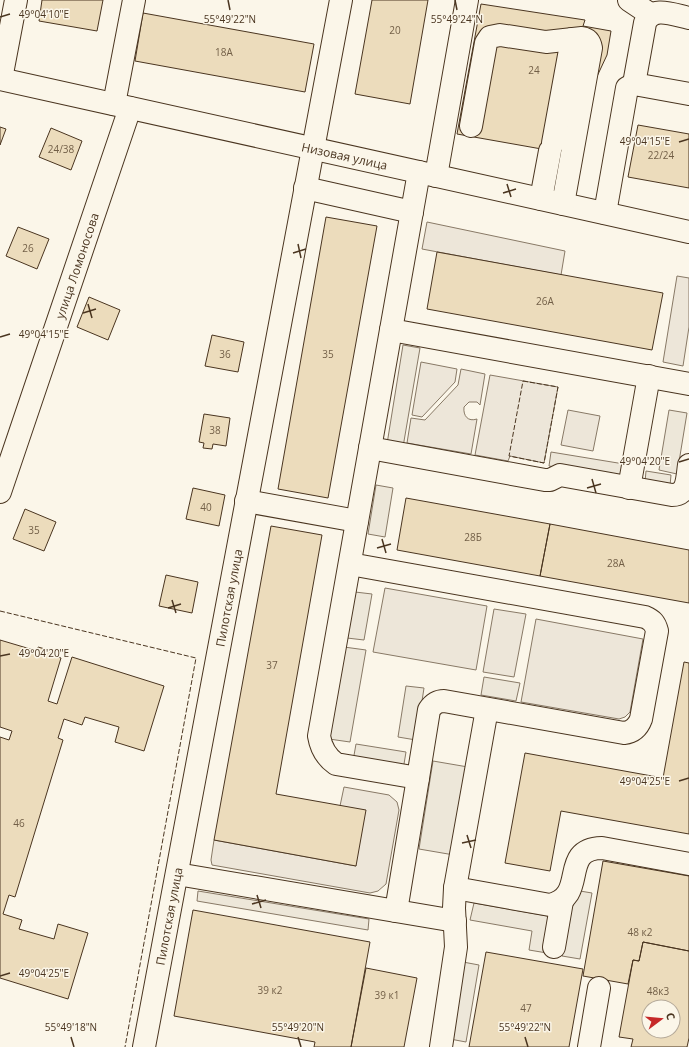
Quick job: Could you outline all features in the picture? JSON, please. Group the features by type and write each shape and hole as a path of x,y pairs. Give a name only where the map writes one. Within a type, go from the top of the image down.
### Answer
{"street":[{"path":"0,79 16,0"},
{"name":"улица Ломоносова","path":"0,492 122,106 134,0"},
{"name":"Пилотская улица","path":"144,1047 340,0"},
{"path":"418,778 336,764 328,757 321,745 320,732 412,212 428,174 467,0"},
{"path":"629,0 650,14"},
{"path":"634,84 647,17 650,14 659,12 689,18"},
{"path":"471,126 486,42 490,37 500,35 546,42 584,38 590,42 591,48 563,204"},
{"path":"542,199 572,39"},
{"name":"Низовая улица","path":"0,79 689,232"},
{"path":"605,213 626,92 629,86 634,84 689,94"},
{"path":"305,188 412,212"},
{"path":"391,330 689,384"},
{"path":"629,488 649,376"},
{"path":"370,448 545,480 550,480 560,476 672,496 687,490 689,465"},
{"path":"246,502 357,522"},
{"path":"350,564 645,617 651,620 656,626 657,631 641,719 639,725 631,732 624,733 444,701 431,706 429,710 396,911"},
{"path":"441,1047 455,957 455,888 487,709"},
{"path":"455,888 550,905 562,901 570,892 575,866 580,856 586,851 594,848 602,848 689,864"},
{"path":"177,874 455,921"},
{"path":"554,947 562,901"},
{"path":"589,1047 599,988"}],"shaded area":[{"path":"427,222 565,251 561,275 422,249"},
{"path":"677,276 689,278 689,327 683,366 663,362"},
{"path":"403,345 420,348 403,447 387,444"},
{"path":"421,362 457,369 455,382 422,417 412,415"},
{"path":"461,369 485,374 480,405 477,402 469,402 464,407 464,413 467,418 471,420 477,419 471,454 407,443 411,418 425,420 458,385"},
{"path":"490,375 558,387 544,463 510,456 508,461 475,455"},
{"path":"568,410 600,416 593,451 561,445"},
{"path":"669,410 687,413 677,474 659,470"},
{"path":"551,452 624,464 621,478 549,466"},
{"path":"646,471 671,475 670,486 645,482"},
{"path":"376,485 393,488 385,537 368,534"},
{"path":"385,588 487,606 476,670 373,652"},
{"path":"355,592 372,594 364,640 347,638"},
{"path":"494,609 526,614 514,677 483,672"},
{"path":"536,619 643,639 630,712 625,717 619,719 521,702"},
{"path":"344,647 366,650 350,742 329,739"},
{"path":"484,677 520,683 516,701 481,695"},
{"path":"406,686 424,688 416,740 398,737"},
{"path":"356,744 406,752 403,770 353,761"},
{"path":"433,761 468,767 454,855 419,849"},
{"path":"344,787 389,795 397,802 399,810 386,884 378,891 370,893 212,865 211,860 214,840 356,866 340,806"},
{"path":"574,890 592,893 580,959 562,956"},
{"path":"198,891 369,919 368,930 197,901"},
{"path":"474,903 553,917 547,953 529,950 532,931 470,920"},
{"path":"463,962 479,965 466,1042 450,1039"}],"building":[{"path":"42,0 103,0 97,31 39,21"},
{"path":"372,0 428,0 410,104 355,94"},
{"path":"481,4 585,20 583,26 611,31 607,55 593,85 581,156 457,134"},
{"path":"143,13 314,44 305,92 135,61"},
{"path":"638,125 689,134 689,188 628,177"},
{"path":"0,127 6,129 0,145"},
{"path":"51,128 82,141 71,170 39,157"},
{"path":"326,217 377,226 328,498 278,489"},
{"path":"18,227 49,239 37,269 6,256"},
{"path":"437,252 663,293 652,350 427,309"},
{"path":"89,297 120,310 108,340 77,327"},
{"path":"212,335 244,342 238,372 205,366"},
{"path":"204,414 230,418 226,446 213,444 212,449 203,448 204,443 199,442"},
{"path":"193,488 225,495 219,526 186,519"},
{"path":"406,498 550,524 540,576 397,550"},
{"path":"25,509 56,522 44,551 13,539"},
{"path":"550,524 689,550 689,603 540,576"},
{"path":"271,526 322,535 276,794 366,810 356,866 214,840"},
{"path":"166,575 198,582 192,613 159,606"},
{"path":"0,640 37,651 38,647 52,651 51,655 61,658 48,701 57,704 72,657 164,686 144,751 115,742 119,727 85,717 82,725 64,719 58,738 63,740 15,897 9,895 3,914 22,920 19,929 54,939 58,924 88,933 68,999 0,978 0,737 9,740 12,731 0,727"},
{"path":"684,662 689,663 689,834 561,811 550,871 505,863 525,753 663,778"},
{"path":"603,861 689,876 689,951 643,942 639,961 633,960 628,984 583,976"},
{"path":"193,910 370,942 351,1047 314,1047 315,1042 174,1016"},
{"path":"643,942 689,951 689,1038 687,1047 631,1047 633,1039 619,1037 633,960 639,961"},
{"path":"486,952 583,969 569,1047 469,1047"},
{"path":"366,968 417,978 404,1047 351,1047"}],"fence":[{"path":"523,381 558,387 544,463 509,456 523,381"},
{"path":"0,611 196,658 125,1047"}]}
